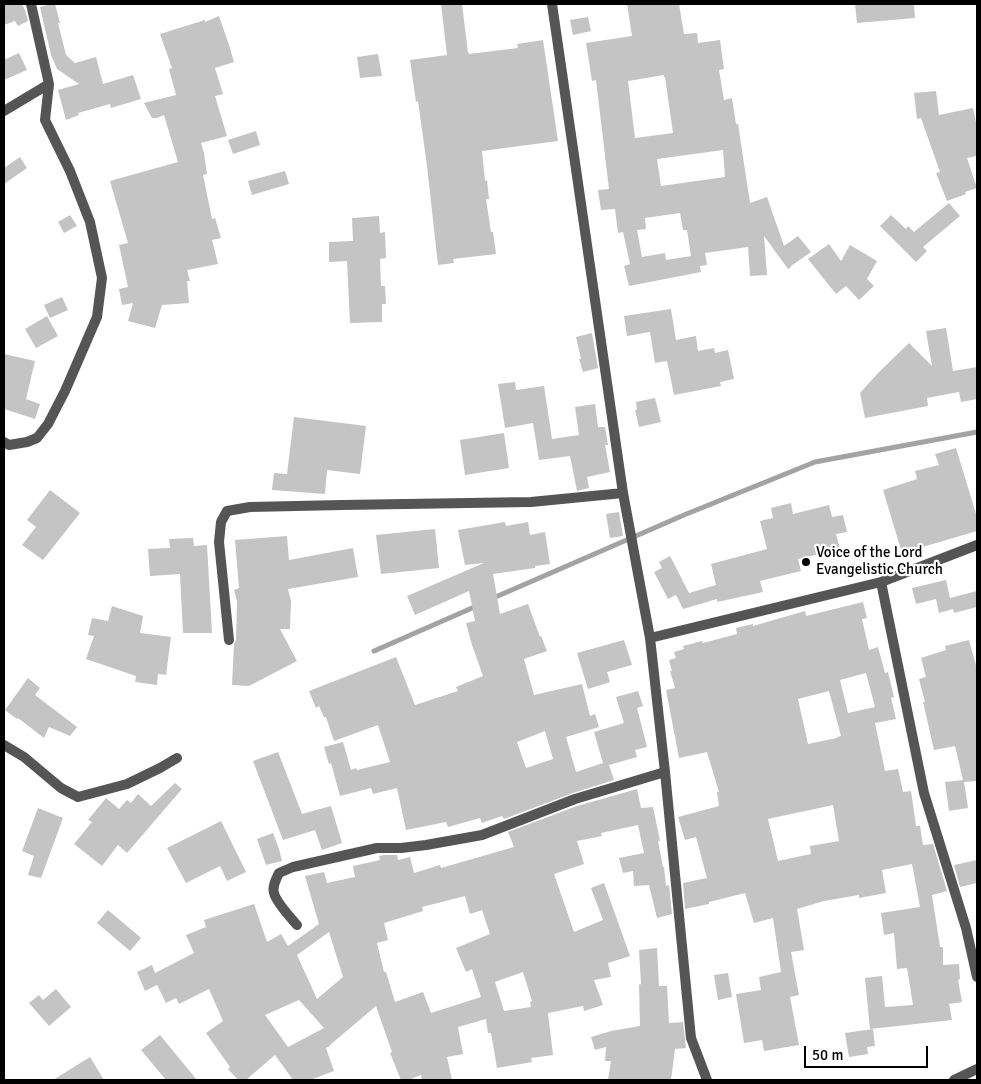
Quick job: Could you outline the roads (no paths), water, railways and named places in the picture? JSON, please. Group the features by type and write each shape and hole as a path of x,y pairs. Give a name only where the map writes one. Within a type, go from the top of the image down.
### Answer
{"street":[{"path":"4,442 9,445 37,438 48,424 65,391 97,317 102,278 90,222 70,172 45,120 49,84 31,4"},
{"path":"552,4 623,493 650,638 691,1038 707,1080"},
{"path":"4,111 49,84"},
{"path":"229,640 219,542 221,522 227,511 250,507 531,502 623,493"},
{"path":"650,638 881,582 977,545"},
{"path":"881,582 924,793 966,928 977,977"},
{"path":"4,746 24,757 61,788 78,797 127,784 177,758"},
{"path":"297,925 282,908 273,892 278,874 293,867 377,848 426,845 482,835 575,799 665,772"},
{"path":"954,1080 977,1069"}],"waterway":[{"path":"491,599 684,515 815,462 977,432"},
{"path":"374,651 479,605"}],"place":[{"name":"Voice of the Lord Evangelistic Church","path":"806,562"}]}
